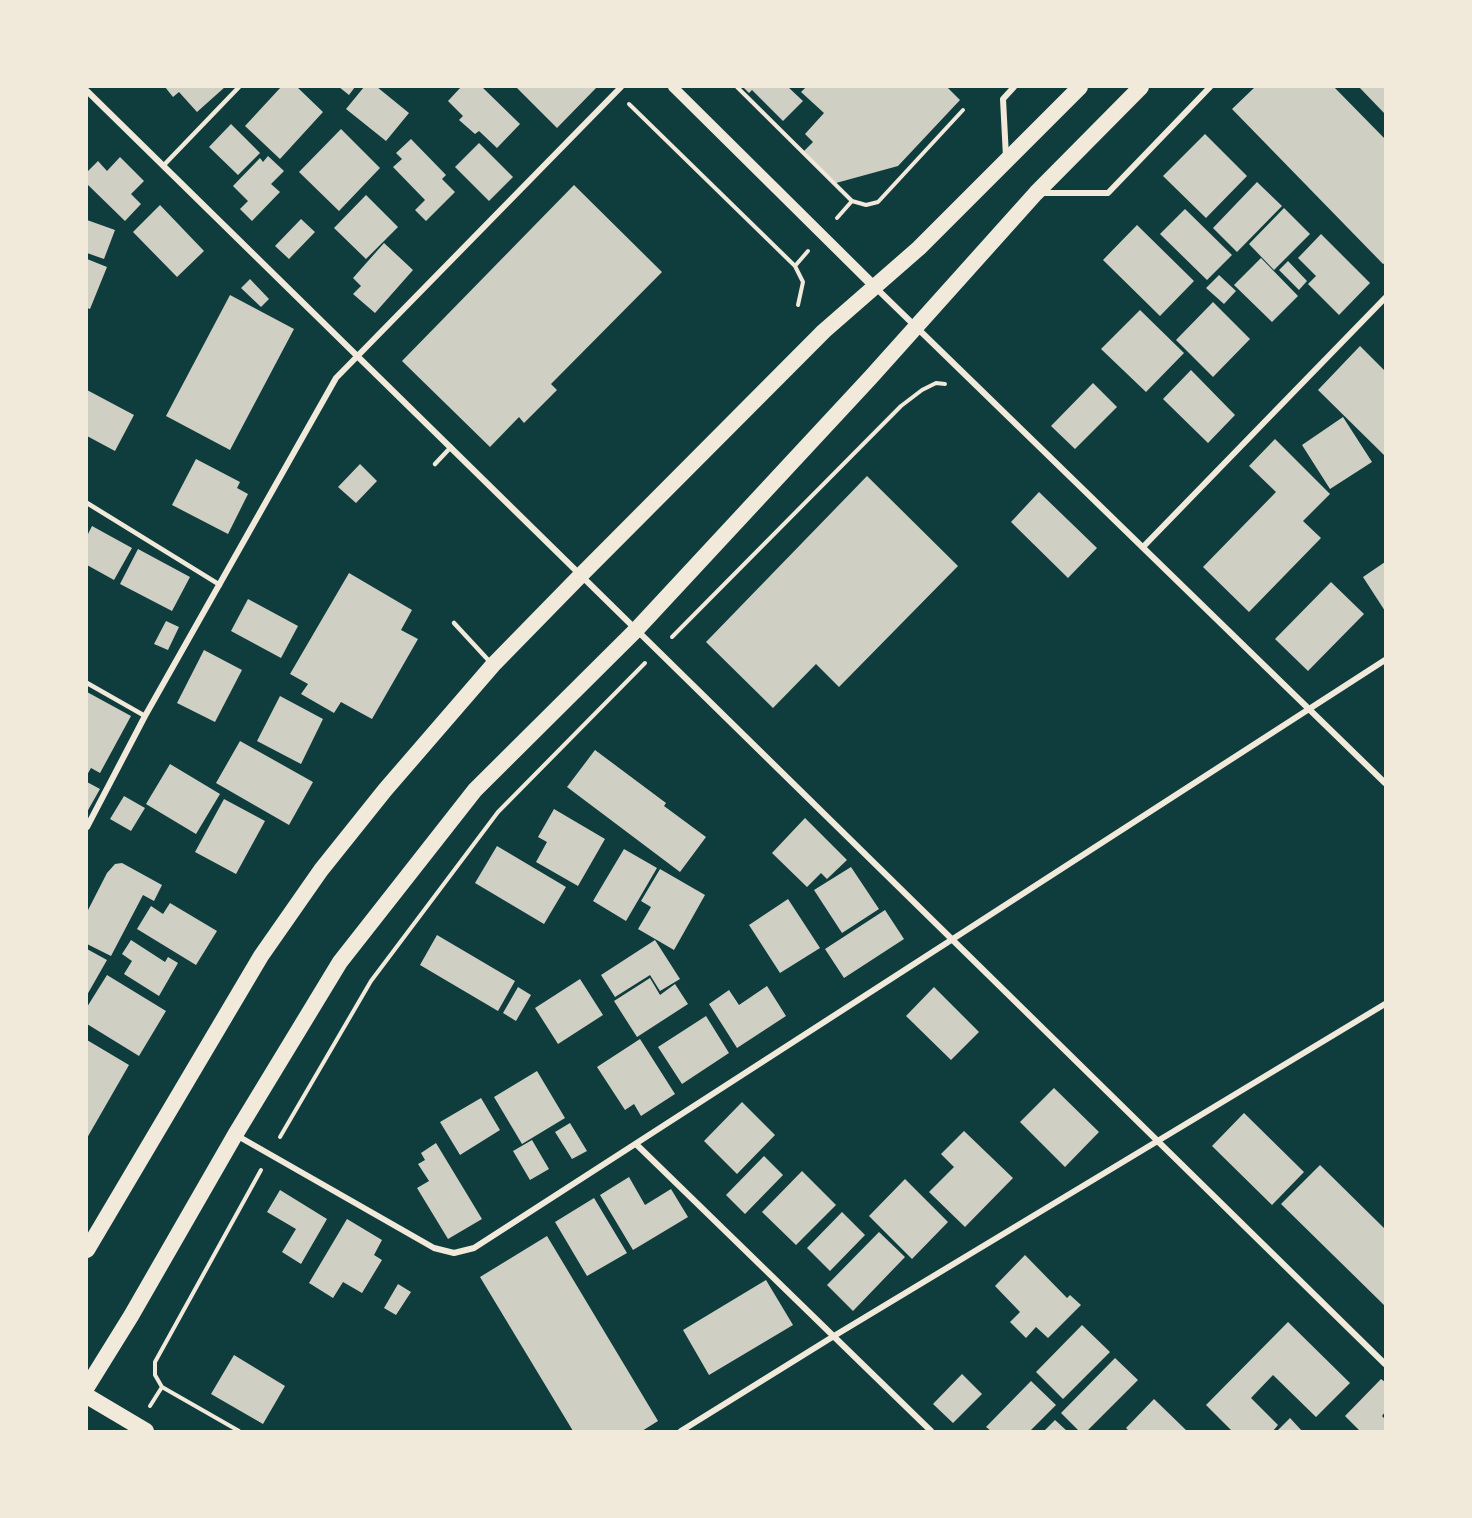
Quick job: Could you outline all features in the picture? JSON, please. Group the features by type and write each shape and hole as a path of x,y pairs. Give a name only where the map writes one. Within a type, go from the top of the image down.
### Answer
{"highway":[{"path":"87,1250 261,956 321,870 385,790 493,665 580,575 824,331 919,248 1080,87"},
{"path":"87,1387 340,962 475,790 636,630 916,327 1036,193 1141,87"},
{"path":"87,1396 146,1431"}],"street":[{"path":"673,87 1385,783"},
{"path":"1007,161 1003,99 1014,87"},
{"path":"1036,193 1108,193 1210,87"},
{"path":"87,827 146,716 336,378 618,89"},
{"path":"87,91 1385,1364"},
{"path":"1143,547 1385,298"},
{"path":"236,1135 434,1248 454,1252 474,1248 1385,660"},
{"path":"681,1431 834,1336 1385,1004"},
{"path":"636,1144 931,1431"}],"lane":[{"path":"164,166 239,87"},
{"path":"435,464 451,447"},
{"path":"87,503 220,586"},
{"path":"454,623 493,665"},
{"path":"87,683 146,716"}],"path":[{"path":"737,87 852,201 866,205 878,202 963,110"},
{"path":"618,89 795,266 803,282 798,304"},
{"path":"239,1431 162,1387 155,1375 155,1362 269,1154 371,981 498,812 901,406 922,390 936,383 951,384"}],"building":[{"path":"165,87 225,87 197,112 179,92 173,97"},
{"path":"281,87 297,87 323,112 280,159 245,126"},
{"path":"339,87 355,87 349,95"},
{"path":"364,87 377,87 409,113 386,141 346,109"},
{"path":"461,87 482,87 520,124 497,148 479,131 475,134 459,120 463,116 448,101"},
{"path":"516,87 597,87 557,128"},
{"path":"743,87 788,87 803,101 783,121 752,90 749,93"},
{"path":"806,87 947,87 960,100 898,166 836,183 803,152 813,142 805,134 824,113 801,92"},
{"path":"1255,87 1334,87 1385,139 1385,263 1383,264 1232,109"},
{"path":"1359,87 1385,87 1385,114"},
{"path":"231,124 260,153 238,175 209,147"},
{"path":"341,129 380,168 339,211 299,172"},
{"path":"1205,134 1247,176 1206,218 1163,176"},
{"path":"411,139 446,175 442,179 455,192 426,221 415,210 425,200 393,167 402,159 396,153"},
{"path":"479,143 513,177 489,201 455,167"},
{"path":"268,156 284,171 271,184 280,192 252,221 240,209 248,201 233,186 260,158 263,162"},
{"path":"120,157 144,181 131,194 141,204 125,221 87,184 87,172 98,161 107,171"},
{"path":"1257,182 1282,206 1237,252 1213,228"},
{"path":"574,185 662,272 551,384 557,390 524,423 519,417 490,447 402,361"},
{"path":"366,195 398,227 366,259 334,228"},
{"path":"160,205 204,251 177,277 133,232"},
{"path":"1284,208 1310,234 1274,270 1249,244"},
{"path":"1185,209 1232,255 1207,280 1160,234"},
{"path":"301,219 315,232 289,259 275,246"},
{"path":"87,220 115,230 104,259 87,253"},
{"path":"1137,225 1194,281 1160,316 1103,260"},
{"path":"1321,234 1370,283 1339,315 1308,284 1316,276 1298,258"},
{"path":"384,243 413,270 375,313 353,294 361,286 353,278"},
{"path":"1261,258 1298,296 1272,322 1234,285"},
{"path":"87,259 107,267 90,309 87,308"},
{"path":"1288,261 1307,281 1299,290 1279,270"},
{"path":"1219,275 1236,291 1224,304 1206,288"},
{"path":"250,279 269,299 261,307 241,288"},
{"path":"230,295 294,329 230,450 166,416"},
{"path":"1213,302 1250,339 1213,377 1176,340"},
{"path":"1140,310 1184,353 1146,392 1101,349"},
{"path":"1360,346 1385,371 1385,456 1318,390"},
{"path":"1191,370 1235,415 1208,443 1163,399"},
{"path":"1093,383 1117,407 1075,449 1051,426"},
{"path":"87,390 134,415 115,451 87,436"},
{"path":"1343,417 1372,462 1330,489 1302,445"},
{"path":"1275,439 1330,494 1303,521 1321,538 1249,612 1203,567 1276,492 1249,466"},
{"path":"196,459 240,482 237,488 248,494 228,534 172,505"},
{"path":"360,464 377,481 356,503 338,487"},
{"path":"867,476 958,566 839,687 816,664 773,708 706,642"},
{"path":"1039,492 1097,548 1068,578 1011,522"},
{"path":"92,526 132,548 114,580 87,565 87,536"},
{"path":"138,549 190,577 172,611 120,584"},
{"path":"1385,562 1385,611 1363,577"},
{"path":"349,573 412,610 401,630 418,639 372,719 341,702 334,713 301,694 308,684 290,674"},
{"path":"1331,582 1364,614 1308,671 1275,639"},
{"path":"248,599 298,626 281,658 231,631"},
{"path":"166,621 179,627 168,650 154,644"},
{"path":"204,650 242,670 215,722 177,703"},
{"path":"87,692 131,716 100,773 91,768 87,775"},
{"path":"280,696 323,719 301,764 257,741"},
{"path":"240,741 313,782 289,825 216,783"},
{"path":"595,750 666,803 664,806 706,837 680,872 567,787"},
{"path":"170,764 220,794 196,834 146,804"},
{"path":"87,782 100,789 87,812"},
{"path":"124,796 145,808 131,831 110,819"},
{"path":"224,799 265,821 236,874 195,852"},
{"path":"554,809 605,839 578,886 536,862 547,842 538,837"},
{"path":"805,818 847,860 827,879 821,873 807,887 772,853"},
{"path":"497,846 566,887 544,924 475,883"},
{"path":"624,849 657,868 626,921 593,901"},
{"path":"122,863 162,885 154,901 143,895 111,956 87,944 87,912 107,873 115,864"},
{"path":"851,867 879,909 842,933 814,890"},
{"path":"660,869 705,895 674,950 638,929 651,907 641,901"},
{"path":"788,899 820,948 780,973 749,925"},
{"path":"170,903 217,931 196,965 137,929 151,906 163,914"},
{"path":"885,910 904,939 844,978 825,949"},
{"path":"437,935 515,981 498,1011 420,965"},
{"path":"131,940 165,962 168,957 178,963 159,996 124,974 132,961 122,954"},
{"path":"655,940 680,979 660,991 650,975 615,997 601,975"},
{"path":"87,949 107,960 87,995"},
{"path":"107,975 166,1011 139,1056 87,1024 87,1007"},
{"path":"650,978 660,995 675,984 688,1004 637,1037 614,1001"},
{"path":"580,979 603,1015 558,1044 535,1008"},
{"path":"767,986 786,1016 737,1048 709,1004 729,990 739,1005"},
{"path":"518,987 531,995 516,1021 503,1013"},
{"path":"934,987 979,1032 951,1060 906,1016"},
{"path":"706,1016 729,1053 682,1084 658,1047"},
{"path":"640,1039 675,1094 641,1116 634,1104 625,1110 597,1067"},
{"path":"87,1040 129,1065 87,1138"},
{"path":"537,1071 565,1118 522,1144 494,1097"},
{"path":"1054,1088 1099,1132 1065,1167 1020,1122"},
{"path":"481,1098 500,1130 460,1155 440,1122"},
{"path":"742,1102 775,1135 737,1174 704,1141"},
{"path":"1244,1113 1304,1172 1272,1205 1212,1146"},
{"path":"570,1123 587,1151 572,1159 555,1132"},
{"path":"964,1131 1013,1178 965,1227 929,1192 954,1167 941,1154"},
{"path":"532,1140 549,1169 530,1180 513,1151"},
{"path":"436,1143 482,1219 448,1239 417,1188 429,1181 418,1164 425,1160 421,1153"},
{"path":"764,1156 783,1175 745,1214 726,1195"},
{"path":"1320,1165 1385,1229 1385,1306 1281,1204"},
{"path":"802,1171 836,1205 796,1245 762,1212"},
{"path":"629,1177 645,1205 671,1189 688,1217 633,1250 600,1195"},
{"path":"905,1179 948,1222 912,1259 869,1216"},
{"path":"280,1190 327,1219 301,1264 282,1252 296,1229 267,1212"},
{"path":"594,1198 627,1253 587,1276 555,1222"},
{"path":"842,1212 865,1235 830,1271 807,1248"},
{"path":"347,1219 382,1240 374,1255 382,1260 362,1293 343,1282 333,1298 309,1283"},
{"path":"879,1232 905,1257 853,1311 827,1285"},
{"path":"547,1236 658,1421 642,1431 573,1431 480,1277"},
{"path":"1025,1255 1067,1298 1070,1295 1081,1305 1048,1338 1036,1327 1026,1338 1010,1322 1020,1312 995,1286"},
{"path":"766,1280 793,1325 709,1375 683,1330"},
{"path":"398,1284 411,1292 396,1315 384,1308"},
{"path":"1288,1322 1350,1383 1316,1417 1273,1375 1251,1398 1278,1425 1273,1431 1232,1431 1206,1405"},
{"path":"1082,1325 1110,1352 1063,1399 1036,1372"},
{"path":"234,1355 285,1386 263,1424 211,1394"},
{"path":"1115,1358 1138,1380 1087,1431 1079,1431 1061,1413"},
{"path":"962,1374 982,1394 953,1423 933,1404"},
{"path":"1381,1379 1385,1382 1385,1412 1382,1416 1385,1419 1385,1431 1360,1431 1345,1416"},
{"path":"1031,1381 1056,1405 1030,1431 991,1431 986,1427"},
{"path":"1154,1399 1187,1431 1129,1431 1126,1428"},
{"path":"1290,1418 1302,1431 1277,1431"},
{"path":"1055,1420 1067,1431 1044,1431"}]}
